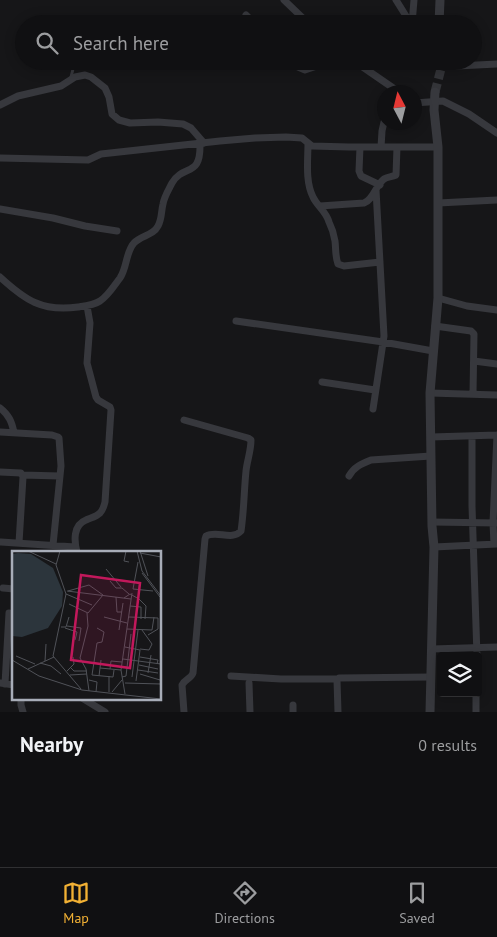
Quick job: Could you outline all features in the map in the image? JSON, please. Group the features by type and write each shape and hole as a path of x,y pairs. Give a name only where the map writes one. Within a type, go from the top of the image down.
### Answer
{"street":[{"path":"284,0 300,15"},
{"path":"396,0 405,15"},
{"path":"412,15 414,0"},
{"path":"439,15 440,0"},
{"path":"482,65 497,64"},
{"path":"367,70 389,85"},
{"path":"0,104 27,93 61,86 80,76 92,77 108,93 112,114 119,120 130,123 158,122 183,124 190,128 202,143"},
{"path":"422,100 434,96 476,118 497,133"},
{"path":"430,712 434,547 430,393 438,298 438,147 434,96"},
{"path":"381,147 382,130"},
{"path":"0,158 88,160 101,154 255,138 286,137 302,138 312,146 438,147"},
{"path":"0,277 17,292 40,305 69,309 87,306 100,301 124,272 130,249 134,243 156,230 161,220 163,201 173,182 198,164 202,143"},
{"path":"308,143 308,176 310,186 314,199 329,220 335,240 338,264 344,266 380,262"},
{"path":"360,147 360,174 378,187"},
{"path":"320,206 367,202 384,179 395,176 397,147"},
{"path":"373,409 383,342 378,187"},
{"path":"438,203 497,200"},
{"path":"0,209 117,231"},
{"path":"438,298 467,306 497,310"},
{"path":"1,542 52,545 76,549 75,541 78,526 84,521 100,514 103,509 111,410 110,407 96,397 88,369 87,353 90,323 87,306"},
{"path":"236,321 433,351"},
{"path":"435,326 473,332 473,394"},
{"path":"474,360 497,364"},
{"path":"322,382 375,390"},
{"path":"430,393 497,395"},
{"path":"0,408 10,418 14,433"},
{"path":"184,420 251,440 246,470 241,531 239,534 232,536 209,534 204,539 193,673 182,685 184,712"},
{"path":"0,432 58,437 60,476 52,545"},
{"path":"431,437 497,436 495,544 434,547"},
{"path":"472,437 472,523 477,652"},
{"path":"349,476 355,468 370,460 431,456"},
{"path":"0,472 22,475 60,476"},
{"path":"19,543 22,475"},
{"path":"432,522 495,523"},
{"path":"4,588 12,589"},
{"path":"3,683 9,613"},
{"path":"432,649 497,647"},
{"path":"231,676 281,679 432,677"},
{"path":"338,679 338,712"},
{"path":"249,683 250,712"},
{"path":"476,697 476,712"},
{"path":"85,700 106,712"}],"lane":[{"path":"70,80 73,70"}],"tunnel":[{"path":"435,92 441,70"}]}
